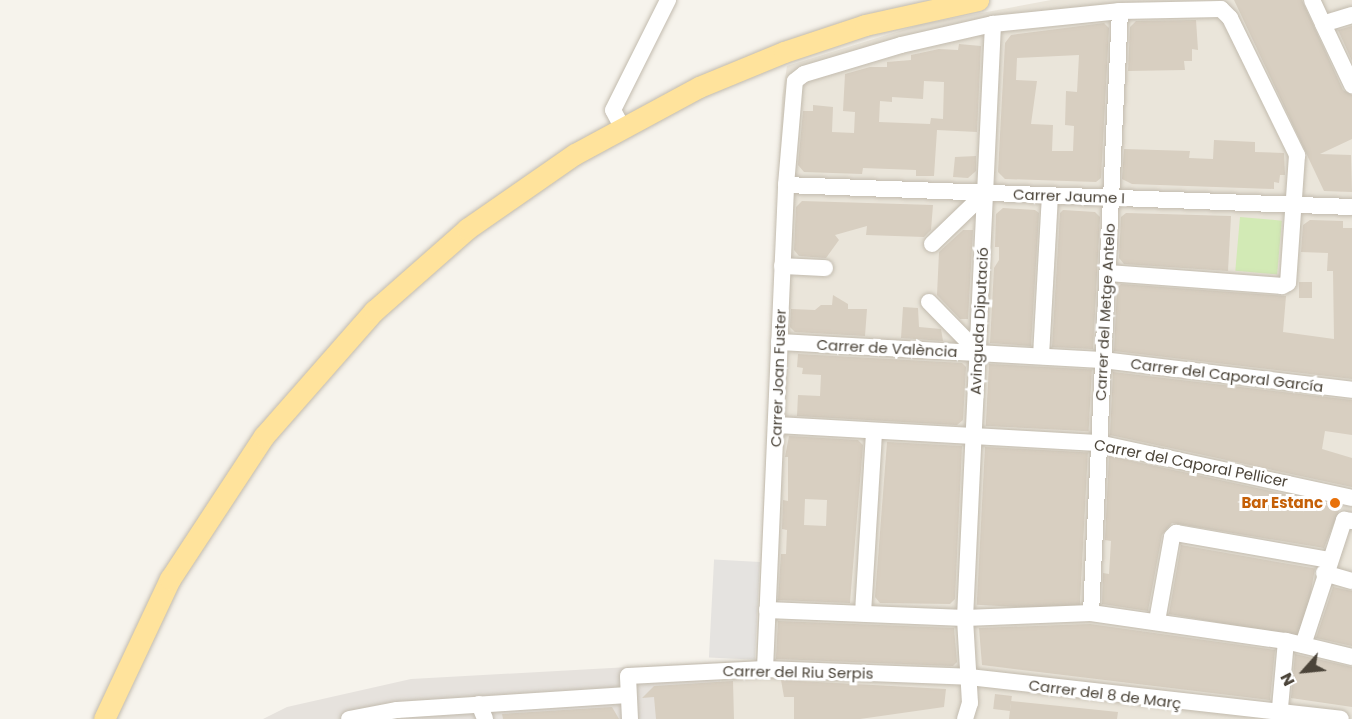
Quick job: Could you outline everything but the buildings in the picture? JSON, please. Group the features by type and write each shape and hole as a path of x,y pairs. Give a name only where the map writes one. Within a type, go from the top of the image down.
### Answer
{"main road":[{"path":"104,719 136,646 181,561 238,470 308,382 381,304 467,229 617,119 784,52 865,25 978,0"}],"street":[{"path":"617,119 668,0"},
{"path":"1311,0 1326,23 1352,85"},
{"path":"993,24 1120,11 1216,8 1230,18 1297,155 1290,278 1282,286 1109,273"},
{"name":"Carrer del Metge Antelo","path":"1091,613 1120,11"},
{"path":"1326,23 1352,15"},
{"name":"Carrer Joan Fuster","path":"765,669 792,87 804,74 901,45 993,24"},
{"name":"Avinguda Diputació","path":"965,719 970,702 965,618 993,24"},
{"name":"Carrer Jaume I","path":"786,186 1352,207"},
{"path":"932,244 986,192"},
{"path":"1041,356 1050,196"},
{"path":"782,266 825,268"},
{"path":"929,302 978,352"},
{"name":"Carrer de València","path":"779,342 1102,360"},
{"name":"Carrer del Caporal García","path":"1102,360 1352,390"},
{"name":"Carrer del Caporal Pellicer","path":"776,425 1098,443 1344,496"},
{"path":"863,613 874,431"},
{"path":"1303,645 1327,566 1344,520 1352,521"},
{"path":"1157,621 1172,537 1176,533 1327,566 1352,581"},
{"path":"767,610 965,618 1091,613 1286,641 1352,657"},
{"path":"1278,716 1286,641"},
{"name":"Carrer del Riu Serpis","path":"628,695 628,676 765,669 969,677"},
{"name":"Carrer del 8 de Març","path":"969,677 1207,713 1341,719"},
{"path":"349,719 397,710 482,712 628,695 630,719"}],"shaded area":[{"path":"1051,0 1352,0 1352,719 723,719 719,662 756,660 782,98 787,66 922,24"},
{"path":"714,560 760,562 755,660 709,657"},
{"path":"719,662 722,719 263,719 287,707 411,679"}],"green space":[{"path":"1240,217 1282,221 1277,274 1235,271"}],"place":[{"name":"Bar Estanc","path":"1335,503"}]}
